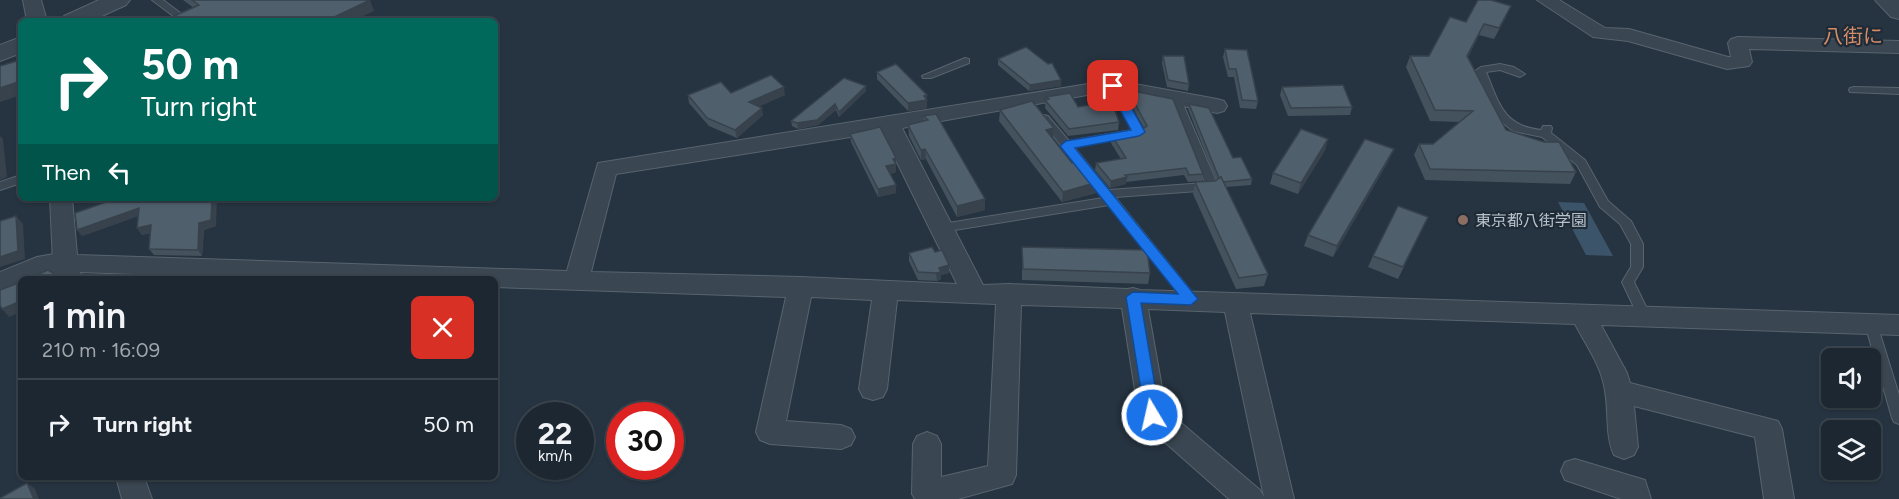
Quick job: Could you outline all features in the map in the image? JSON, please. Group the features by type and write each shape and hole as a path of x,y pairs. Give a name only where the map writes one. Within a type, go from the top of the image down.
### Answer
{"street":[{"path":"32,0 35,18"},
{"path":"79,18 118,0"},
{"path":"1546,0 1600,33 1629,35 1727,63 1742,62 1738,43 1899,47"},
{"path":"0,54 18,45"},
{"path":"577,279 606,168 890,124 1028,98 1113,86 1217,106"},
{"path":"890,124 974,292"},
{"path":"61,201 67,271"},
{"path":"22,276 48,265 67,271 386,276"},
{"path":"0,285 18,278"},
{"path":"498,278 1133,297 1899,325"},
{"path":"801,286 770,432 841,436"},
{"path":"873,389 886,289"},
{"path":"927,444 927,494 1002,475 1009,293"},
{"path":"1133,297 1152,415 1250,499"},
{"path":"1235,301 1279,499"},
{"path":"1583,315 1614,373 1619,391 1624,447"},
{"path":"1619,391 1768,429 1779,499"},
{"path":"1575,471 1635,489 1636,499"},
{"path":"131,480 137,499"}],"lane":[{"path":"157,0 182,18"},
{"path":"927,76 965,61"},
{"path":"1520,74 1498,67 1488,67 1480,71 1501,118 1510,127 1525,133 1546,131 1581,163 1604,204 1625,221 1637,244 1637,267 1628,282 1645,317"},
{"path":"1066,146 1139,132 1113,86"},
{"path":"1854,90 1899,91"},
{"path":"942,228 1108,197 1212,186 1175,97"},
{"path":"1028,98 1191,299"},
{"path":"0,186 18,180"},
{"path":"1871,324 1899,418"}],"water":[{"path":"1558,202 1584,203 1613,256 1586,255"}],"building":[{"path":"192,0 370,0 332,18 170,18 199,5"},
{"path":"1478,0 1491,0 1511,6 1499,28 1484,24 1467,56 1506,130 1544,142 1559,142 1576,172 1430,169 1419,144 1433,144 1473,111 1435,110 1410,56 1429,56 1450,17 1466,22"},
{"path":"1026,47 1048,64 1052,63 1061,80 1030,85 998,59"},
{"path":"1225,49 1247,50 1258,101 1242,100 1236,69 1229,69"},
{"path":"1163,56 1184,56 1189,84 1168,80"},
{"path":"18,61 18,82 0,88 0,66"},
{"path":"896,64 927,95 924,96 927,100 908,103 877,72"},
{"path":"771,75 784,87 749,102 762,108 735,130 707,118 688,95 721,82 731,93"},
{"path":"844,78 866,86 839,112 835,104 817,120 797,123 791,121"},
{"path":"1343,85 1352,107 1291,108 1282,87"},
{"path":"1133,91 1173,99 1203,174 1189,175 1186,168 1125,175 1127,177 1111,181 1096,163 1126,158 1112,136 1141,130 1147,126 1131,96"},
{"path":"1070,93 1078,107 1112,101 1119,122 1069,129 1045,100 1049,99 1046,97"},
{"path":"1032,101 1054,128 1046,130 1072,163 1081,161 1098,182 1063,192 1000,110"},
{"path":"1189,104 1209,108 1233,158 1241,157 1252,179 1223,182 1221,177 1219,178"},
{"path":"936,114 985,199 957,206 925,149 921,150 908,125 928,120 923,116"},
{"path":"880,127 896,158 893,159 896,164 886,166 896,185 878,189 850,134"},
{"path":"1301,129 1328,139 1301,183 1273,173"},
{"path":"1365,139 1394,149 1337,246 1308,235"},
{"path":"1221,177 1268,274 1239,278 1195,182 1215,181"},
{"path":"109,201 212,201 211,220 199,223 198,250 149,249 151,225 137,228 139,208 77,230 75,213"},
{"path":"1398,206 1428,217 1403,267 1373,256"},
{"path":"16,216 18,251 0,257 0,221"},
{"path":"932,247 935,252 942,250 949,265 939,268 941,272 918,272 909,253"},
{"path":"1022,247 1147,250 1150,273 1023,269"},
{"path":"48,270 54,276 34,276"},
{"path":"18,283 18,302 2,309 0,290"},
{"path":"27,483 34,499 0,499 0,498"}],"place":[{"name":"東京都八街学園","path":"1463,220"}],"district":[{"name":"八街に","path":"1853,36"}],"route":[{"path":"1113,86 1139,132 1066,146 1191,299 1133,297 1152,415"}]}
